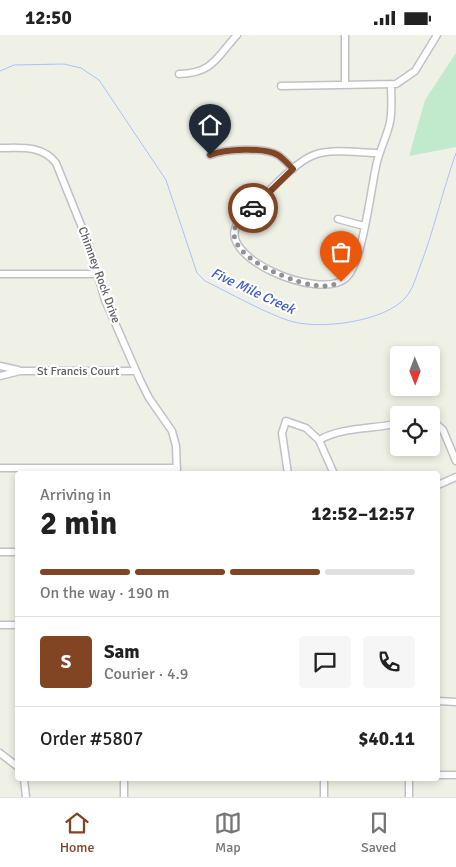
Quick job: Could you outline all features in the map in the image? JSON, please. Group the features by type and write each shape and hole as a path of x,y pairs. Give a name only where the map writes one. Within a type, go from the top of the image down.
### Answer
{"street":[{"path":"179,74 197,73 206,69 237,35"},
{"path":"345,35 345,85"},
{"path":"281,85 391,84 401,82 415,71 437,35"},
{"path":"379,153 321,153 308,158 293,169 236,225 235,243 248,256 274,272 303,283 321,286 334,285 346,279 352,270 364,226 379,153 389,127 391,84"},
{"name":"Chimney Rock Drive","path":"0,148 33,148 42,151 53,160 89,245 105,300 136,371 149,398 172,431 177,471 0,468"},
{"path":"210,155 224,151 266,151 278,155 293,169"},
{"path":"338,219 364,226"},
{"path":"0,274 98,274"},
{"path":"0,366 20,371"},
{"path":"0,376 20,371"},
{"name":"St Francis Court","path":"20,371 136,371"},
{"path":"288,471 282,438 283,426 288,421 310,430 319,440 333,471"},
{"path":"319,440 341,430 378,428 390,425"},
{"path":"440,427 443,430 456,461"},
{"path":"440,484 456,477"},
{"path":"0,552 15,552"},
{"path":"0,625 15,625"},
{"path":"440,701 456,701"},
{"path":"0,753 15,765"},
{"path":"440,775 456,775"},
{"path":"24,781 26,797"},
{"path":"124,781 124,797"},
{"path":"324,781 324,797"},
{"path":"409,781 409,797"}],"green space":[{"path":"456,53 456,147 409,156 425,100"}],"waterway":[{"name":"Five Mile Creek","path":"0,71 14,65 64,64 81,68 99,80 166,180 197,273 205,281 256,307 287,320 300,323 315,325 332,324 367,318 383,313 396,306 406,297 414,284 456,153"}],"way so far":[{"path":"253,208 236,225 234,231 235,243 248,256 274,272 303,283 328,286 341,282"}],"route":[{"path":"210,155 220,151 266,151 278,155 293,169 253,208"}]}
